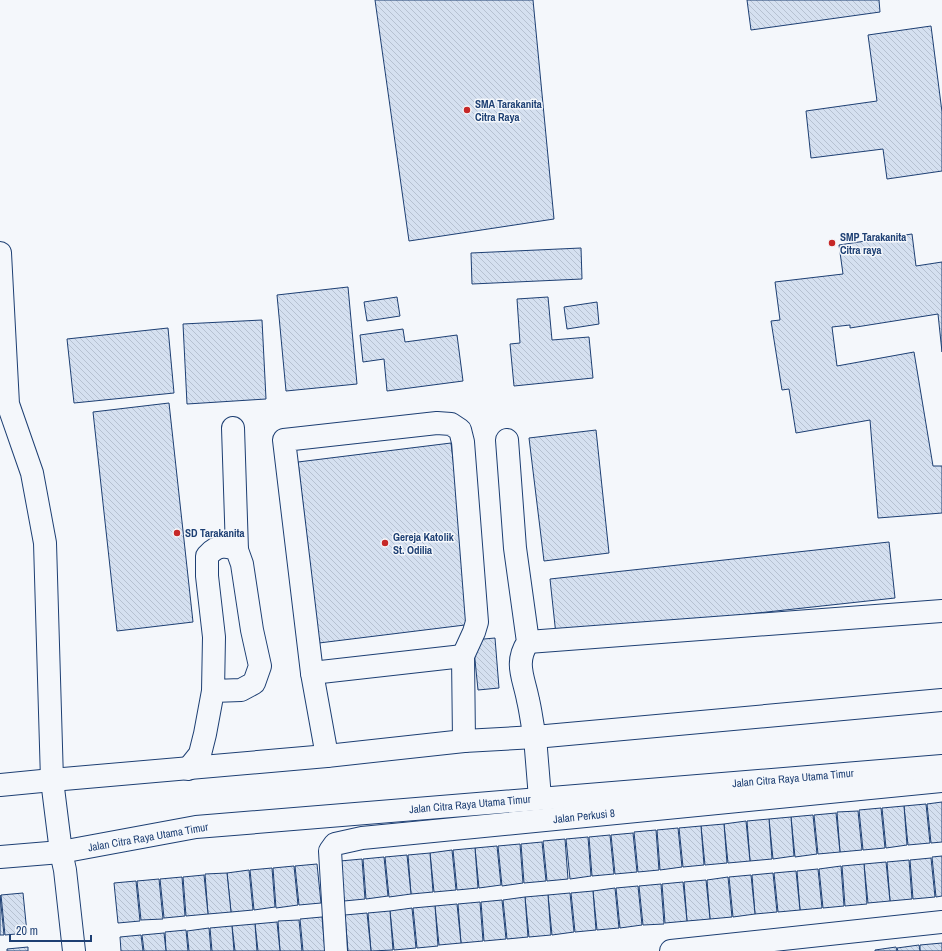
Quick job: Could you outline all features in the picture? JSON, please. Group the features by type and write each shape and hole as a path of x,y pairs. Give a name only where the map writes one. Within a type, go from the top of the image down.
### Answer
{"main road":[{"path":"0,253 8,404 32,473 45,543 52,780 61,852 65,870 74,951"},
{"path":"327,756 312,673 284,440 437,423 451,424 460,430 462,442 477,622 463,656 464,741"},
{"path":"213,691 241,690 254,682 260,666 252,630 242,564 237,550 234,428"},
{"path":"507,440 515,548 528,642 523,650 520,670 528,698 535,737 540,798"},
{"path":"188,769 200,754 213,691 214,637 207,556 213,549 228,546 237,550"},
{"path":"528,642 942,611"},
{"path":"312,673 463,656"},
{"path":"0,785 327,756 464,741 535,737 942,700"},
{"name":"Jalan Citra Raya Utama Timur","path":"0,857 61,852 196,827 942,766"},
{"name":"Jalan Perkusi 8","path":"336,951 330,851 335,844 362,838 942,781"},
{"path":"671,951 942,922"}],"building":[{"name":"SMA Tarakanita Citra Raya","path":"375,0 533,0 554,219 409,241"},
{"path":"747,0 879,0 880,12 751,30"},
{"path":"931,26 942,112 942,171 887,179 883,149 811,158 806,111 877,101 868,35"},
{"path":"912,234 916,266 942,262 942,352 938,314 850,328 850,325 832,327 837,366 914,352 933,466 942,466 942,513 878,518 870,420 796,433 789,389 782,390 771,321 780,320 775,282 843,274 839,245"},
{"path":"581,248 582,279 472,284 471,253"},
{"path":"348,287 357,384 286,391 277,295"},
{"path":"397,297 400,316 367,321 364,302"},
{"path":"548,297 552,340 589,337 593,378 514,386 510,344 520,343 517,299"},
{"path":"597,302 599,324 567,329 564,307"},
{"path":"262,320 266,399 187,404 183,324"},
{"path":"168,328 174,393 74,403 67,339"},
{"path":"403,329 405,342 457,335 463,381 387,391 384,359 363,362 360,335"},
{"path":"169,403 193,622 117,631 93,412"},
{"path":"596,430 609,553 544,561 529,438"},
{"name":"Gereja Katolik St. Odilia","path":"451,443 473,624 319,643 298,462"},
{"path":"889,542 895,598 556,635 550,579"},
{"path":"495,638 499,688 478,690 473,640"},
{"path":"942,802 942,842 931,843 927,804"},
{"path":"926,804 930,843 908,845 904,806"},
{"path":"904,806 907,845 886,848 882,808"},
{"path":"881,808 885,848 863,850 859,810"},
{"path":"858,811 862,850 840,852 837,812"},
{"path":"836,813 840,852 818,854 814,815"},
{"path":"813,815 817,854 795,857 791,817"},
{"path":"791,817 794,856 773,859 769,819"},
{"path":"769,819 772,859 750,861 747,821"},
{"path":"746,821 750,861 728,863 724,824"},
{"path":"724,824 727,863 705,865 701,826"},
{"path":"701,826 704,865 683,867 679,828"},
{"path":"678,828 682,867 660,870 657,830"},
{"path":"656,830 659,870 638,872 634,832"},
{"path":"633,833 637,872 615,874 611,835"},
{"path":"610,835 614,874 592,876 589,837"},
{"path":"588,837 591,876 570,879 566,839"},
{"path":"565,839 568,879 547,881 543,841"},
{"path":"542,842 546,881 524,883 521,844"},
{"path":"520,844 523,883 502,886 498,846"},
{"path":"497,846 501,885 479,888 475,848"},
{"path":"475,848 478,888 457,890 453,850"},
{"path":"452,850 456,890 434,892 430,853"},
{"path":"430,853 433,892 411,894 408,855"},
{"path":"407,855 411,894 389,897 385,857"},
{"path":"942,856 942,896 936,897 932,857"},
{"path":"384,857 388,896 366,899 363,859"},
{"path":"931,858 935,897 913,899 910,860"},
{"path":"362,859 365,899 344,901 340,861"},
{"path":"909,860 912,899 890,901 887,862"},
{"path":"886,862 890,901 868,903 864,864"},
{"path":"317,864 321,903 299,905 295,866"},
{"path":"864,864 867,904 845,906 842,866"},
{"path":"294,866 298,905 276,908 273,868"},
{"path":"841,866 844,906 823,908 819,869"},
{"path":"272,868 275,907 254,910 250,870"},
{"path":"818,869 822,908 800,910 797,871"},
{"path":"249,870 253,910 231,912 227,873"},
{"path":"796,871 800,910 778,912 774,873"},
{"path":"227,873 231,912 208,914 205,874"},
{"path":"773,873 777,912 755,914 752,875"},
{"path":"204,875 208,914 186,916 183,877"},
{"path":"751,875 755,914 733,917 729,877"},
{"path":"182,877 185,916 164,918 160,879"},
{"path":"728,877 732,917 710,919 707,880"},
{"path":"159,879 163,919 141,920 137,881"},
{"path":"706,880 710,919 687,921 684,882"},
{"path":"136,881 140,921 118,923 114,883"},
{"path":"683,882 687,921 665,923 662,884"},
{"path":"661,884 664,924 643,925 639,886"},
{"path":"638,886 642,925 620,928 616,888"},
{"path":"615,888 619,928 597,930 593,891"},
{"path":"593,891 596,930 575,932 571,893"},
{"path":"23,893 27,933 5,935 1,895"},
{"path":"570,893 574,932 552,935 548,895"},
{"path":"0,895 4,935 0,935"},
{"path":"548,895 551,935 529,937 525,897"},
{"path":"525,897 528,937 507,939 503,900"},
{"path":"502,900 506,939 484,941 481,902"},
{"path":"480,902 483,941 461,943 458,904"},
{"path":"457,904 461,943 439,945 435,906"},
{"path":"435,906 438,946 417,948 413,908"},
{"path":"412,908 416,948 394,950 390,911"},
{"path":"390,911 393,950 371,951 368,913"},
{"path":"367,913 371,951 348,951 345,915"},
{"path":"322,917 325,951 303,951 300,919"},
{"path":"299,920 302,951 280,951 278,921"},
{"path":"277,922 280,951 258,951 255,924"},
{"path":"255,924 257,951 235,951 232,926"},
{"path":"232,926 234,951 212,951 210,928"},
{"path":"209,928 211,951 189,951 187,931"},
{"path":"186,930 188,951 166,951 165,932"},
{"path":"164,933 166,951 144,951 142,935"},
{"path":"141,935 143,951 121,951 120,937"},
{"path":"942,943 942,951 920,951 920,945"},
{"path":"919,945 920,951 898,951 897,948"},
{"path":"28,947 28,951 7,951 7,949"},
{"path":"896,947 897,951 875,951 875,950"}],"place":[{"name":"SMA Tarakanita Citra Raya","path":"467,110"},
{"name":"SMP Tarakanita Citra raya","path":"832,243"},
{"name":"SD Tarakanita","path":"177,533"},
{"name":"Gereja Katolik St. Odilia","path":"385,543"}]}
